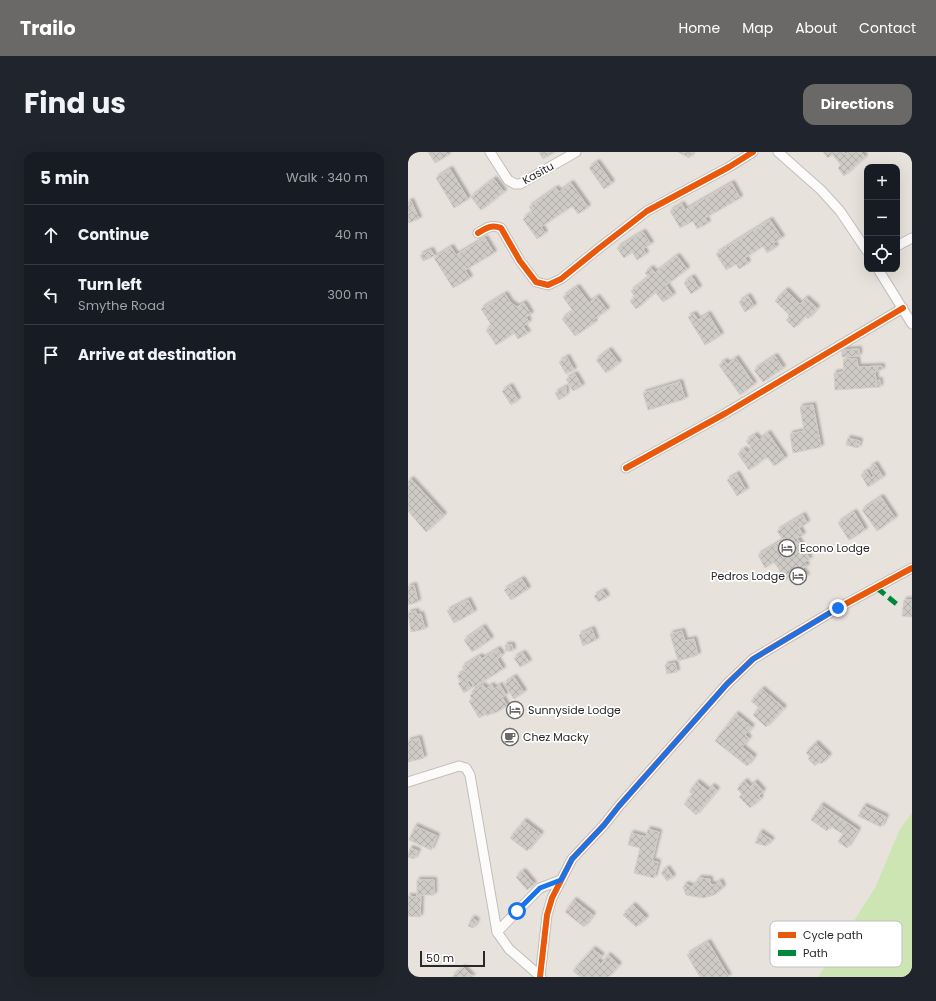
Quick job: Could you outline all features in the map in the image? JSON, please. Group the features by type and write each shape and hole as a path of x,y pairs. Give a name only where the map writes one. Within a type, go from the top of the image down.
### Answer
{"street":[{"name":"Kasitu","path":"490,152 508,180 515,184 520,184 576,152"},
{"path":"478,233 488,227 496,226 501,228 520,261 536,282 548,285 561,279 647,212 753,152"},
{"path":"778,152 821,190 840,211 864,247"},
{"path":"900,244 912,238"},
{"path":"880,272 912,324"},
{"path":"626,468 726,413 903,308"},
{"path":"540,977 547,915 552,898 572,859 604,825 727,684 753,659 838,608 912,568"},
{"path":"408,782 459,766 466,768 470,774 497,932 509,949 540,977"},
{"path":"497,932 540,888 561,880"}],"green space":[{"path":"912,813 912,977 818,977 824,967 902,967 902,921 854,921 875,888 900,829"}],"building":[{"path":"428,152 446,152 448,155 435,163"},
{"path":"539,152 554,152 543,159"},
{"path":"678,152 693,152 689,158"},
{"path":"823,152 844,152 846,154 848,152 861,152 865,157 844,176 838,168 841,165 832,154 828,158"},
{"path":"597,162 612,183 604,189 589,168"},
{"path":"450,169 468,199 454,208 436,178"},
{"path":"494,179 504,192 481,210 471,197"},
{"path":"571,183 588,207 578,214 572,206 541,227 545,233 537,239 523,219 532,212 529,207 556,188 559,192"},
{"path":"732,183 740,198 705,218 708,223 697,229 693,221 680,228 670,211 682,204 685,210"},
{"path":"411,201 415,210 408,213 408,202"},
{"path":"415,210 419,219 408,223 408,213"},
{"path":"770,220 782,238 773,243 776,247 767,253 763,246 751,254 741,238"},
{"path":"643,232 651,244 643,249 646,254 637,260 632,252 624,258 617,248"},
{"path":"485,238 494,253 465,270 470,278 453,288 434,258 451,247 456,255"},
{"path":"741,238 751,254 745,258 748,263 739,269 736,264 726,270 716,254"},
{"path":"431,250 434,256 423,261 420,255"},
{"path":"677,256 687,269 666,285 673,295 663,302 655,292 636,309 630,301 635,297 631,291 649,277 645,273 651,268 655,273"},
{"path":"692,277 699,288 691,294 684,283"},
{"path":"577,287 589,303 597,297 607,310 593,320 595,322 575,336 562,319 573,311 563,297"},
{"path":"786,290 800,304 806,298 817,308 808,319 805,316 794,328 786,320 790,316 775,301"},
{"path":"505,294 511,303 517,307 524,303 531,314 526,317 529,322 523,326 528,333 518,339 514,333 496,345 486,330 492,326 481,309"},
{"path":"748,296 754,306 745,312 739,302"},
{"path":"694,314 698,320 708,314 721,335 705,345 688,317"},
{"path":"859,349 859,356 842,357 842,350"},
{"path":"609,350 619,363 606,373 596,360"},
{"path":"775,356 783,368 763,382 754,370"},
{"path":"567,357 574,370 566,374 559,362"},
{"path":"736,358 754,384 740,395 719,365 725,361 728,364"},
{"path":"843,359 857,359 858,367 882,366 882,370 875,371 876,381 880,380 880,387 835,390 834,373 844,372"},
{"path":"575,374 582,386 573,391 566,379"},
{"path":"680,382 685,399 648,410 643,393"},
{"path":"510,386 518,400 511,405 502,391"},
{"path":"566,387 566,395 559,400 555,393"},
{"path":"813,405 821,447 793,453 790,434 804,431 800,407"},
{"path":"768,433 785,458 774,466 767,457 749,470 738,454 744,449 747,453 752,449 746,441 755,435 759,440"},
{"path":"848,438 860,441 858,448 846,445"},
{"path":"875,464 883,477 868,487 861,475 867,471 871,478 874,476 869,468"},
{"path":"737,474 746,490 737,496 727,480"},
{"path":"411,479 444,515 426,532 408,511 408,482"},
{"path":"881,497 895,518 877,531 862,510"},
{"path":"854,512 865,530 849,540 838,523"},
{"name":"Econo Lodge","path":"803,515 807,523 799,528 803,535 797,538 810,559 804,562 807,566 802,569 807,576 801,579 796,573 785,580 784,578 780,580 777,575 781,573 774,562 765,568 758,555 783,540 777,531"},
{"path":"522,579 528,589 511,600 504,590"},
{"path":"414,585 418,602 408,605 408,587"},
{"path":"603,591 607,597 598,602 594,596"},
{"path":"468,600 474,612 454,623 447,611"},
{"path":"904,600 912,600 912,617 902,616"},
{"path":"416,611 417,615 421,614 425,629 411,632 408,613"},
{"path":"483,627 491,639 472,652 464,640"},
{"path":"592,629 596,640 583,646 579,635"},
{"path":"682,631 685,641 694,639 698,655 678,661 670,634"},
{"path":"505,645 512,645 513,651 506,651"},
{"path":"498,649 502,655 497,659 503,669 474,687 470,680 467,682 471,688 464,693 458,683 461,682 457,676 465,671 462,667 480,656 482,659"},
{"path":"523,653 529,662 520,667 514,658"},
{"path":"675,663 677,672 667,674 665,665"},
{"path":"514,677 524,692 514,699 504,684"},
{"path":"483,685 486,689 492,685 494,689 500,685 506,695 502,697 507,706 493,714 492,713 487,716 486,714 479,718 469,701 472,699 470,695 473,693 472,691"},
{"path":"762,689 784,708 766,727 753,715 759,708 751,701"},
{"path":"736,714 752,727 745,735 749,738 742,747 754,757 747,766 715,741"},
{"path":"419,738 424,758 408,762 408,741"},
{"path":"816,743 829,756 821,764 819,761 815,766 808,759 810,757 806,753"},
{"path":"745,781 750,787 755,782 763,791 759,796 761,798 750,808 739,797 742,794 737,789"},
{"path":"697,782 708,791 712,786 717,790 696,815 684,804 693,794 689,792"},
{"path":"821,805 858,830 847,848 838,842 843,834 830,826 827,831 811,820"},
{"path":"864,806 886,817 881,827 858,816"},
{"path":"524,821 541,834 527,851 510,838"},
{"path":"415,826 437,836 431,850 409,840"},
{"path":"648,829 659,832 652,861 658,862 654,878 634,873 640,848 628,845 631,833 646,837"},
{"path":"760,832 772,840 766,846 755,843"},
{"path":"410,848 418,851 414,859 408,857"},
{"path":"667,868 673,877 667,881 661,873"},
{"path":"523,871 534,884 527,890 516,877"},
{"path":"699,878 710,879 710,884 715,885 720,881 723,887 714,895 703,898 686,895 683,887 686,884 692,887"},
{"path":"417,880 434,880 434,895 421,895 420,917 408,916 408,896 417,897"},
{"path":"574,900 593,915 584,927 565,912"},
{"path":"633,905 646,918 636,927 623,915"},
{"path":"472,918 477,921 473,928 468,926"},
{"path":"708,942 729,977 700,977 687,955"},
{"path":"593,949 602,956 597,960 601,964 608,955 619,965 608,977 580,977 573,971"},
{"path":"463,967 473,977 452,977"}],"marked path":[{"path":"877,588 899,606"}],"cycle path":[{"path":"478,233 486,228 501,228 520,261 536,282 548,285 561,279 647,211 729,167 753,152"},
{"path":"626,468 726,413 903,308"},
{"path":"540,977 547,915 552,898 572,859 604,825 727,684 753,659 838,608 912,568"}],"place":[{"name":"Econo Lodge","path":"787,548"},
{"name":"Pedros Lodge","path":"798,576"},
{"name":"Sunnyside Lodge","path":"515,710"},
{"name":"Chez Macky","path":"510,737"}],"route":[{"path":"517,911 540,888 561,880 572,859 604,825 727,684 753,659 797,634 838,608"}]}
